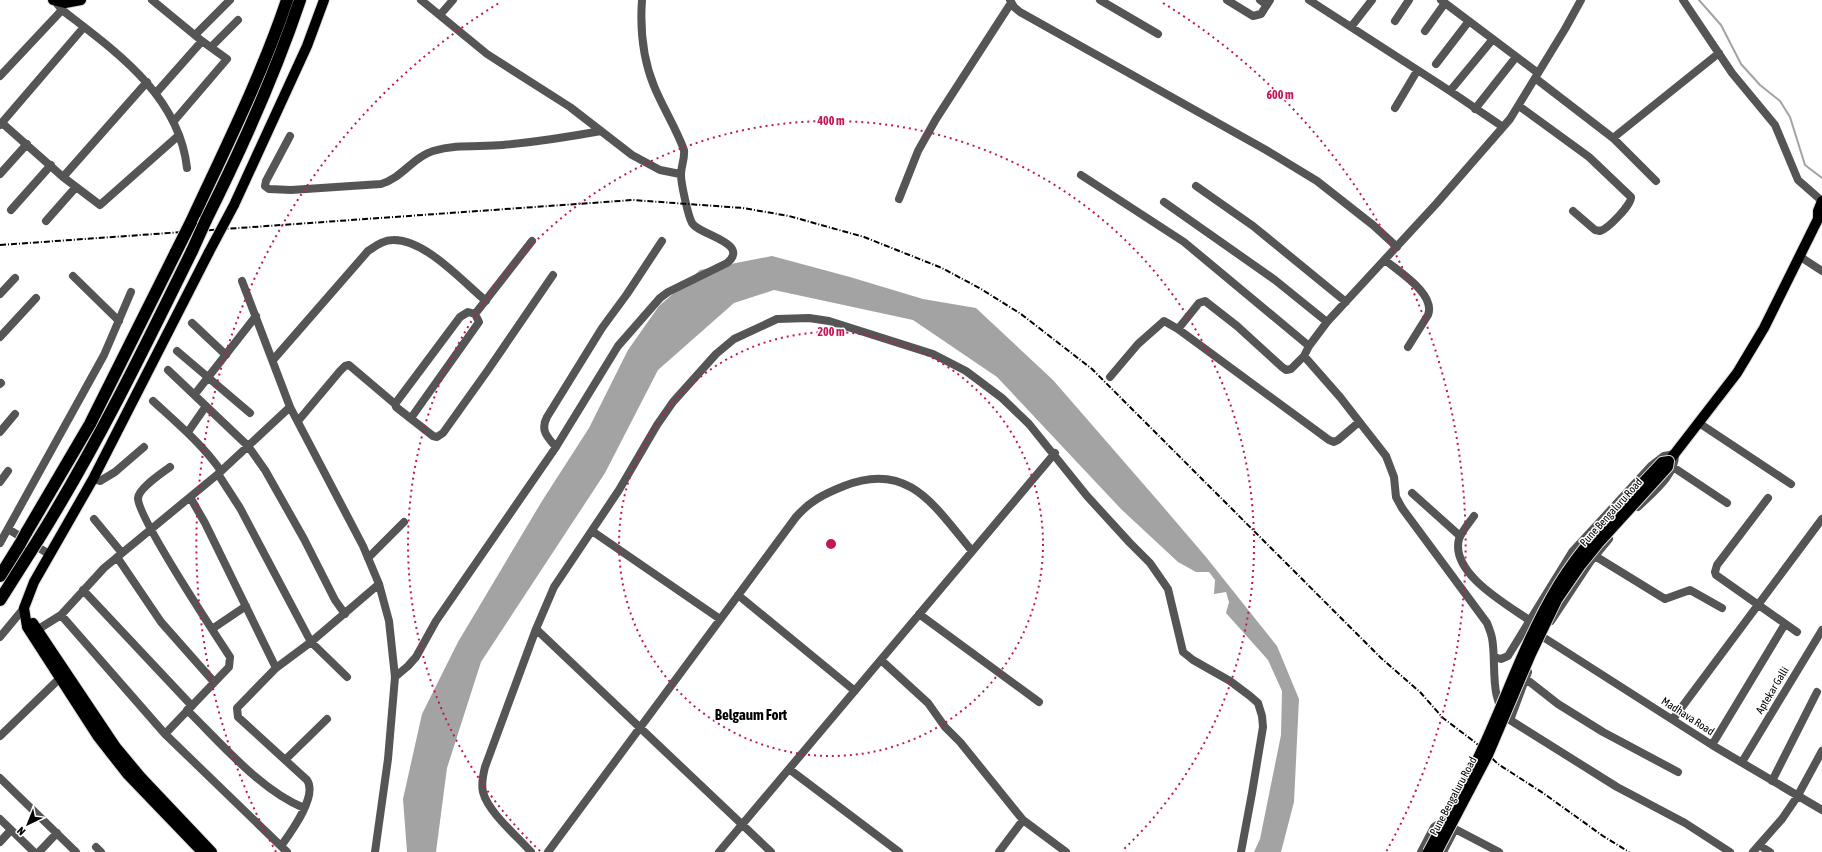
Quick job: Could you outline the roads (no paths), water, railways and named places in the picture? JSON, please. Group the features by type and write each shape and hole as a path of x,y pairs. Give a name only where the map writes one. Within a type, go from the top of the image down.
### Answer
{"highway":[{"path":"0,576 100,405 191,222 257,82 272,45 287,0"},
{"path":"0,600 61,503 123,390 192,251 258,111 283,50 300,0"}],"main road":[{"path":"54,0 65,2 81,0"},
{"path":"202,852 127,774 98,737 27,627 24,610 30,589 93,479 234,205 307,46 324,0"},
{"name":"Pune Bengaluru Road","path":"1436,852 1488,755 1531,654 1557,600 1581,565 1668,467 1737,373 1764,328 1820,217 1818,212 1822,201"},
{"path":"1428,852 1477,760 1531,634 1558,585 1587,544 1662,462 1672,461"},
{"path":"24,610 116,747 140,777 212,852"}],"street":[{"path":"54,0 62,10 123,60 147,82 156,93 174,121 184,152 187,168"},
{"path":"152,0 202,41 227,59 174,121"},
{"path":"195,35 230,0"},
{"path":"421,0 487,54 570,107 632,155 660,170 680,174"},
{"path":"440,16 453,0"},
{"path":"395,677 416,657 440,614 556,447 618,346 649,310 668,292 727,263 732,256 733,250 724,240 701,231 692,223 680,174 685,158 684,150 654,85 645,60 641,17 642,0"},
{"path":"1100,0 1158,34"},
{"path":"1227,0 1253,16 1261,14 1266,2"},
{"path":"1309,0 1450,91 1502,127"},
{"path":"1351,27 1372,0"},
{"path":"1395,21 1409,0"},
{"path":"1178,328 1199,303 1205,301 1237,326 1286,370 1291,369 1304,356 1309,346 1327,322 1436,204 1519,106 1581,0"},
{"path":"1683,0 1740,84 1775,125 1798,180 1822,201"},
{"path":"1425,31 1443,1 1516,57 1613,138 1656,181"},
{"path":"899,199 918,151 936,119 1010,2 1020,12 1266,150 1317,182 1373,225 1397,247"},
{"path":"0,76 62,10"},
{"path":"211,48 238,20"},
{"path":"1436,64 1469,21"},
{"path":"84,27 1,124 27,144 63,177 97,204 102,204 178,136"},
{"path":"1450,91 1493,39"},
{"path":"156,93 202,41"},
{"path":"1613,138 1719,53"},
{"path":"1475,109 1516,57"},
{"path":"1395,108 1417,70"},
{"path":"63,177 147,82"},
{"path":"1519,106 1589,157 1631,196 1630,202 1604,230 1595,230 1573,211"},
{"path":"290,136 266,181 265,186 268,189 291,190 381,184 395,179 422,157 432,152 464,146 543,142 600,131"},
{"path":"0,174 27,144"},
{"path":"11,210 51,165"},
{"path":"1081,175 1184,242 1309,346"},
{"path":"1196,186 1254,226 1346,302"},
{"path":"46,221 76,188"},
{"path":"1164,202 1275,280 1327,322"},
{"path":"273,360 368,251 379,243 392,240 407,241 436,258 486,301"},
{"path":"475,314 532,241"},
{"path":"556,447 545,433 543,424 602,328 627,294 662,241"},
{"path":"1799,256 1822,271"},
{"path":"1385,260 1417,287 1426,296 1428,302 1430,310 1428,315 1408,347"},
{"path":"298,421 340,371 345,366 349,365 395,404 396,407 433,436 437,437 443,434 553,275"},
{"path":"73,276 118,321"},
{"path":"0,294 15,278"},
{"path":"242,281 290,406 368,558 379,584 389,621 395,677 388,759 375,852"},
{"path":"0,543 104,356 131,292"},
{"path":"0,337 36,298"},
{"path":"395,404 460,317 468,312 475,314 479,322 477,326 411,418"},
{"path":"195,394 256,316"},
{"path":"531,852 488,802 483,791 482,780 485,767 536,629 554,588 619,490 657,425 686,386 716,354 734,339 777,319 809,318 829,321 933,354 966,371 1002,398 1029,424 1055,454 1087,496 1150,563 1168,589 1183,652 1193,660 1230,681 1258,703 1262,716 1263,727 1241,852"},
{"path":"1110,377 1138,344 1162,322 1167,322 1178,328 1329,440 1334,442 1338,440 1359,422"},
{"path":"192,323 226,355"},
{"path":"177,351 250,413"},
{"path":"1304,356 1340,397 1386,456 1394,477 1396,497 1402,508 1487,623 1492,636 1498,703 1503,713 1510,720 1617,787 1684,823 1730,852"},
{"path":"168,370 248,446 265,470 304,539 335,600 345,614"},
{"path":"153,401 188,432 210,456 240,508 311,642 347,677"},
{"path":"188,432 206,406"},
{"path":"37,630 61,614 104,568 220,472 290,406"},
{"path":"0,432 14,414"},
{"path":"1699,423 1791,484"},
{"path":"93,479 100,481 108,478 144,447"},
{"path":"719,852 1055,454"},
{"path":"1494,657 1501,659 1508,656 1572,552 1651,466 1664,456 1727,503"},
{"path":"1510,720 1543,637 1573,586 1595,556 1668,476 1672,461"},
{"path":"165,734 229,667 230,662 230,657 150,529 139,505 139,494 170,467"},
{"path":"0,482 8,471"},
{"path":"548,852 738,595 804,508 813,500 836,489 868,479 883,478 899,481 923,495 944,517 972,551"},
{"path":"1412,493 1460,536"},
{"path":"190,497 205,523 276,668"},
{"path":"1768,498 1715,569 1716,574 1797,632"},
{"path":"1474,516 1460,536 1459,541 1459,556 1466,571 1490,592 1530,620"},
{"path":"94,519 119,555 161,622 214,682"},
{"path":"1673,719 1822,519"},
{"path":"368,558 404,522"},
{"path":"8,529 49,554"},
{"path":"592,531 720,619"},
{"path":"1595,556 1665,599 1690,590 1722,608"},
{"path":"61,614 165,734 284,849 304,808 311,790 311,785 308,780 238,716 236,712 237,708 276,668 311,642 379,584"},
{"path":"83,590 189,708 264,784 284,799 304,808"},
{"path":"738,595 855,691"},
{"path":"212,629 246,606"},
{"path":"0,637 24,610"},
{"path":"919,614 1039,702"},
{"path":"1712,746 1785,624"},
{"path":"536,629 771,852"},
{"name":"Aptekar Galli","path":"1742,762 1822,630"},
{"name":"Madhava Road","path":"1543,637 1673,719 1712,746 1742,762 1798,797 1822,810"},
{"path":"881,660 928,703 945,727 960,742 1023,820 1066,852"},
{"path":"0,736 60,678"},
{"path":"1526,679 1558,704 1603,732 1678,772"},
{"path":"1772,781 1817,692"},
{"path":"285,760 327,719"},
{"path":"1753,852 1782,819 1798,797 1822,751"},
{"path":"789,769 899,852"},
{"path":"0,778 76,852"},
{"path":"0,819 34,852"},
{"path":"998,852 1023,820"},
{"path":"1421,852 1436,824 1440,823 1455,829 1499,852"},
{"path":"1443,852 1455,829"},
{"path":"0,842 11,830"},
{"path":"39,852 57,833"},
{"path":"1759,844 1770,852"}],"waterway":[{"path":"1699,0 1721,25 1741,64 1760,85 1780,101 1790,117 1805,165 1822,178"}],"railway":[{"path":"0,245 633,200 743,208 789,216 864,237 942,268 981,289 1021,314 1092,369 1381,658 1420,692 1443,718 1476,743 1498,764 1543,793 1603,836 1629,852"}],"district":[{"name":"Belgaum Fort","path":"751,715"}]}
